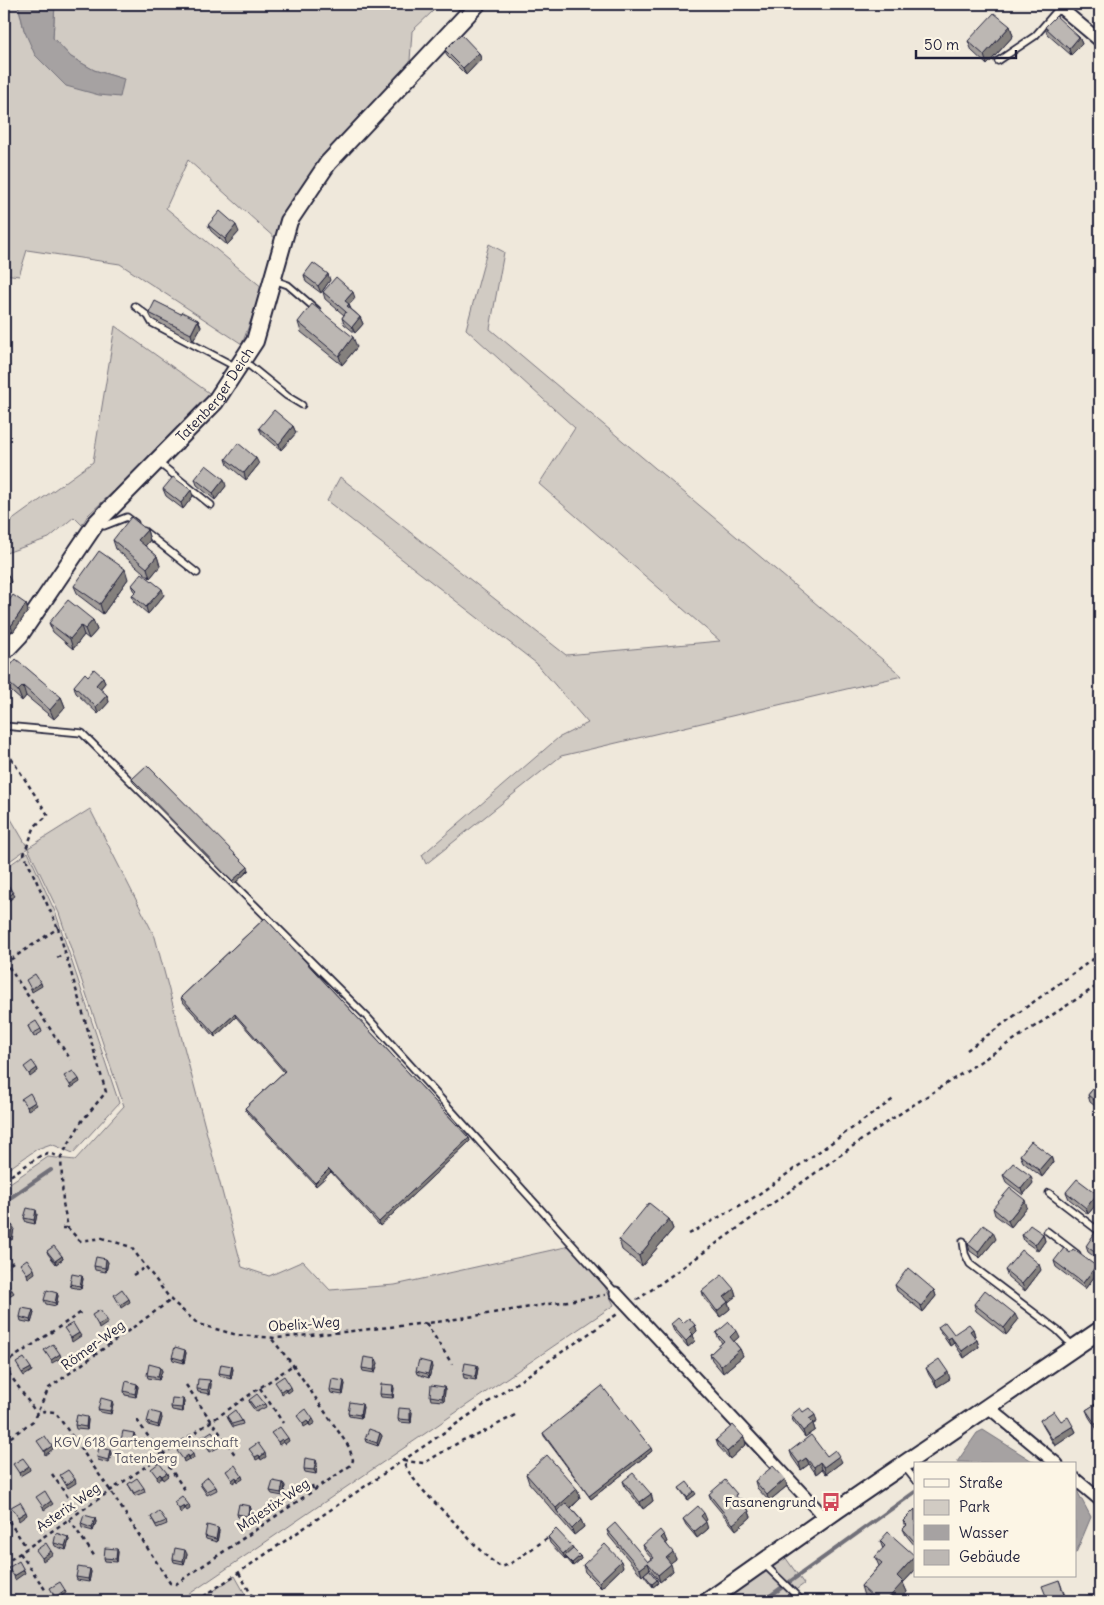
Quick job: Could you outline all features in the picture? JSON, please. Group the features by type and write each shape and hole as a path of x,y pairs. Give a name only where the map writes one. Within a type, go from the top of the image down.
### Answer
{"street":[{"name":"Tatenberger Deich","path":"4,652 20,635 96,523 215,402 255,341 289,221 328,163 477,4"},
{"path":"1058,5 1100,40"},
{"path":"616,1293 825,1518"},
{"path":"708,1601 903,1464 1100,1330"},
{"path":"987,1406 1055,1462"},
{"path":"1076,1480 1100,1500"}],"lane":[{"path":"998,62 1035,36 1058,5"},
{"path":"272,279 288,285 320,313"},
{"path":"135,306 148,316 152,323 240,364 302,405"},
{"path":"157,461 211,505"},
{"path":"96,523 104,526 127,517 197,573"},
{"path":"4,727 82,733 368,1019 616,1293"},
{"path":"1049,1193 1100,1232"},
{"path":"1047,1231 1085,1261"},
{"path":"963,1241 965,1254 970,1264 1057,1330 1074,1348"},
{"path":"903,1464 914,1479"},
{"path":"763,1563 802,1601"}],"path":[{"path":"4,727 10,755 48,815 35,826 24,854 58,928 106,1092 82,1121 61,1157 63,1203 68,1228 62,1228"},
{"path":"58,928 4,963 71,1060"},
{"path":"57,958 65,953"},
{"path":"967,1050 1100,954"},
{"path":"196,1601 628,1307 884,1124 1100,984"},
{"path":"689,1234 753,1198 895,1098"},
{"path":"4,1180 40,1156 48,1153 61,1157"},
{"name":"Obelix-Weg","path":"68,1228 80,1241 102,1238 131,1247 171,1300 198,1324 237,1335 271,1338 425,1323 616,1293"},
{"path":"4,1269 13,1262"},
{"path":"132,1275 146,1267"},
{"name":"Römer-Weg","path":"4,1442 33,1421 50,1388 171,1300"},
{"path":"36,1414 4,1365 82,1310"},
{"path":"425,1323 452,1364"},
{"name":"Majestix-Weg","path":"36,1414 44,1411 55,1412 110,1490 170,1583 176,1584 351,1465 353,1460 352,1454 293,1365 271,1338"},
{"name":"Asterix Weg","path":"4,1564 293,1365"},
{"path":"186,1385 236,1456"},
{"path":"260,1388 283,1423"},
{"path":"403,1461 424,1463 463,1440 476,1436 515,1415"},
{"path":"137,1420 185,1490"},
{"path":"403,1461 407,1471 423,1489 481,1551 500,1567 510,1564 553,1534"},
{"path":"52,1474 78,1512"},
{"path":"312,1485 313,1490"},
{"path":"4,1514 27,1548"},
{"path":"69,1519 95,1557"},
{"path":"20,1552 46,1591"},
{"path":"239,1573 256,1601"}],"green space":[{"path":"4,4 18,4 24,30 119,97 123,79 94,70 71,57 53,38 55,4 427,4 433,11 412,31 410,61 322,162 277,240 188,160 166,208 263,288 242,344 120,264 27,250 19,276 4,274"},
{"path":"489,244 504,252 490,329 902,676 561,756 426,864 422,855 558,738 588,723 536,663 327,501 340,477 566,655 720,641 539,484 575,428 466,329"},
{"path":"115,326 212,395 180,430 88,515 82,525 74,517 49,538 4,555 4,526 93,462"},
{"path":"4,807 28,848 4,865"},
{"name":"KGV 618 Gartengemeinschaft Tatenberg","path":"90,809 155,937 242,1267 269,1276 303,1261 330,1290 395,1285 570,1246 604,1285 614,1305 179,1601 4,1601 4,1187 48,1157 75,1160 124,1106 59,913 28,848"},
{"path":"28,852 56,914 119,1103 73,1153 51,1144 37,1149 4,1172 4,869"},
{"path":"783,1554 804,1584 780,1601 717,1601"},
{"path":"235,1576 249,1601 199,1601"}],"water":[{"path":"18,4 55,4 53,38 71,57 94,70 124,79 120,97 99,95 66,86 35,55 24,30"},
{"path":"983,1430 1034,1462 957,1462 977,1433"},
{"path":"1076,1489 1091,1517 1076,1553"}],"building":[{"path":"994,13 1010,26 984,55 968,41"},
{"path":"1056,16 1079,37 1069,49 1045,27"},
{"path":"461,34 479,53 463,68 445,50"},
{"path":"220,211 236,225 225,239 208,225"},
{"path":"313,263 328,274 318,286 304,275"},
{"path":"336,277 353,292 345,301 349,304 347,306 360,317 352,327 342,318 346,312 323,292"},
{"path":"155,301 198,320 191,334 149,313"},
{"path":"312,304 353,337 339,356 298,322"},
{"path":"274,410 293,426 279,444 259,428"},
{"path":"238,443 256,458 244,473 226,459"},
{"path":"206,465 224,479 213,493 195,479"},
{"path":"173,477 191,490 181,503 163,489"},
{"path":"131,517 147,530 138,540 157,556 147,568 113,540"},
{"path":"99,551 125,569 100,604 74,586"},
{"path":"4,570 8,575 4,579"},
{"path":"142,573 162,589 146,607 132,595 137,590 132,585"},
{"path":"13,595 26,604 11,626 4,621 4,608"},
{"path":"68,600 93,620 85,629 81,626 70,639 49,623"},
{"path":"16,659 61,697 50,710 23,686 18,691 4,679 4,674"},
{"path":"94,669 103,677 96,685 107,695 96,707 74,686 85,673 88,676"},
{"path":"147,765 248,867 232,881 132,779"},
{"path":"7,883 13,893 5,899 4,885"},
{"path":"265,918 469,1138 379,1222 329,1169 315,1183 245,1108 285,1071 235,1014 214,1033 181,997"},
{"path":"35,974 41,983 31,989 26,980"},
{"path":"36,1021 41,1029 32,1034 28,1026"},
{"path":"32,1061 37,1068 29,1074 24,1067"},
{"path":"73,1071 79,1079 70,1085 64,1076"},
{"path":"1100,1080 1100,1105 1088,1095"},
{"path":"30,1093 35,1102 27,1107 21,1099"},
{"path":"1031,1141 1051,1156 1039,1170 1020,1155"},
{"path":"1013,1163 1031,1176 1021,1189 1003,1175"},
{"path":"1077,1179 1097,1194 1086,1208 1066,1192"},
{"path":"1010,1188 1025,1200 1008,1221 993,1208"},
{"path":"649,1203 669,1219 639,1256 619,1240"},
{"path":"27,1208 36,1210 34,1220 24,1218"},
{"path":"4,1224 12,1225 10,1237 4,1236"},
{"path":"983,1225 993,1232 978,1252 968,1244"},
{"path":"1030,1225 1043,1234 1035,1245 1022,1235"},
{"path":"1096,1231 1100,1234 1100,1256 1086,1246"},
{"path":"54,1246 62,1256 55,1261 47,1251"},
{"path":"1064,1248 1070,1253 1073,1249 1096,1266 1083,1283 1054,1261"},
{"path":"1022,1250 1039,1264 1022,1284 1005,1270"},
{"path":"96,1257 106,1259 105,1268 94,1266"},
{"path":"27,1259 34,1269 27,1274 20,1264"},
{"path":"908,1268 934,1290 921,1306 895,1285"},
{"path":"72,1274 82,1276 80,1286 70,1284"},
{"path":"722,1275 734,1289 724,1297 728,1302 717,1311 702,1291"},
{"path":"4,1281 12,1290 5,1295"},
{"path":"122,1289 129,1299 120,1305 114,1295"},
{"path":"47,1290 57,1293 55,1303 44,1300"},
{"path":"985,1290 1015,1314 1004,1328 974,1304"},
{"path":"22,1308 33,1310 30,1320 20,1317"},
{"path":"100,1310 107,1320 98,1325 92,1315"},
{"path":"678,1318 683,1323 689,1318 695,1325 689,1330 693,1334 686,1341 671,1324"},
{"path":"729,1322 736,1331 730,1337 740,1349 721,1366 710,1354 724,1341 716,1333"},
{"path":"945,1322 954,1334 969,1324 973,1329 970,1331 977,1340 962,1351 951,1337 948,1339 938,1327"},
{"path":"73,1323 79,1333 71,1338 64,1328"},
{"path":"4,1325 8,1326 6,1336 4,1336"},
{"path":"53,1344 60,1354 51,1360 44,1350"},
{"path":"175,1347 185,1350 183,1360 172,1357"},
{"path":"364,1357 376,1359 374,1370 362,1368"},
{"path":"24,1358 31,1368 22,1373 16,1363"},
{"path":"939,1359 948,1372 935,1381 926,1368"},
{"path":"419,1360 431,1363 428,1374 416,1371"},
{"path":"465,1363 477,1365 475,1377 463,1374"},
{"path":"149,1364 160,1367 158,1377 147,1375"},
{"path":"221,1364 232,1366 230,1375 219,1373"},
{"path":"284,1376 291,1387 281,1391 275,1382"},
{"path":"198,1379 210,1380 208,1390 197,1389"},
{"path":"332,1379 344,1381 342,1392 330,1390"},
{"path":"126,1381 137,1384 135,1394 124,1391"},
{"path":"381,1384 393,1385 392,1395 380,1394"},
{"path":"431,1385 444,1387 442,1398 430,1396"},
{"path":"602,1386 651,1448 589,1496 543,1433"},
{"path":"257,1394 265,1404 255,1408 249,1400"},
{"path":"101,1398 112,1401 110,1411 98,1409"},
{"path":"172,1398 183,1399 182,1408 171,1407"},
{"path":"1100,1401 1100,1428 1099,1429 1086,1410"},
{"path":"350,1402 362,1404 360,1415 348,1413"},
{"path":"399,1408 410,1409 410,1420 398,1419"},
{"path":"800,1408 803,1412 809,1408 815,1415 809,1419 813,1423 803,1431 791,1415"},
{"path":"306,1409 313,1419 309,1423 307,1421 303,1424 297,1416"},
{"path":"235,1410 242,1421 232,1424 227,1416"},
{"path":"150,1411 161,1414 158,1425 147,1422"},
{"path":"1054,1411 1061,1421 1068,1417 1073,1426 1052,1439 1040,1420"},
{"path":"77,1415 87,1417 86,1427 75,1425"},
{"path":"733,1425 744,1437 727,1452 716,1440"},
{"path":"280,1427 288,1438 278,1442 271,1433"},
{"path":"369,1429 380,1433 377,1443 365,1439"},
{"path":"123,1431 134,1433 132,1443 121,1440"},
{"path":"212,1431 220,1443 209,1449 201,1438"},
{"path":"811,1435 827,1456 835,1450 839,1456 824,1467 820,1462 814,1467 806,1458 799,1463 790,1451"},
{"path":"45,1436 52,1446 44,1451 37,1441"},
{"path":"258,1443 265,1453 260,1457 259,1455 255,1457 249,1449"},
{"path":"186,1445 193,1454 183,1459 177,1451"},
{"path":"99,1447 110,1450 108,1460 97,1457"},
{"path":"547,1455 577,1489 556,1508 526,1474"},
{"path":"23,1458 29,1466 19,1473 13,1464"},
{"path":"305,1458 316,1460 314,1470 304,1469"},
{"path":"159,1463 167,1473 162,1476 160,1474 157,1477 151,1469"},
{"path":"235,1465 242,1476 232,1480 226,1471"},
{"path":"773,1466 785,1479 767,1495 755,1481"},
{"path":"68,1470 75,1479 66,1485 60,1475"},
{"path":"633,1473 651,1494 640,1502 623,1481"},
{"path":"208,1477 216,1487 206,1491 200,1483"},
{"path":"137,1478 144,1488 134,1493 128,1484"},
{"path":"725,1480 737,1494 735,1495 739,1500 741,1498 749,1511 733,1524 709,1494"},
{"path":"273,1481 283,1483 281,1493 270,1491"},
{"path":"687,1482 694,1491 687,1497 679,1488"},
{"path":"45,1491 51,1501 43,1507 36,1497"},
{"path":"182,1496 189,1505 179,1509 174,1502"},
{"path":"20,1502 26,1512 18,1517 11,1507"},
{"path":"566,1503 581,1520 572,1529 557,1511"},
{"path":"239,1504 250,1506 247,1516 237,1514"},
{"path":"698,1506 704,1513 701,1516 706,1522 694,1532 683,1519"},
{"path":"914,1510 914,1541 903,1529 907,1525 903,1521"},
{"path":"159,1511 166,1521 156,1525 151,1517"},
{"path":"84,1515 95,1518 92,1528 81,1524"},
{"path":"615,1523 648,1562 654,1558 643,1545 660,1530 664,1535 661,1538 673,1552 666,1558 671,1564 658,1575 648,1563 640,1569 607,1530"},
{"path":"207,1525 218,1528 216,1539 205,1536"},
{"path":"556,1529 572,1546 563,1554 548,1537"},
{"path":"888,1532 914,1555 897,1576 903,1582 886,1601 877,1601 861,1586 882,1563 875,1557 885,1546 880,1541"},
{"path":"56,1533 68,1537 65,1546 54,1543"},
{"path":"46,1543 51,1551 42,1558 36,1550"},
{"path":"605,1544 621,1561 599,1582 583,1565"},
{"path":"105,1548 117,1549 116,1559 104,1558"},
{"path":"175,1548 185,1550 183,1561 173,1559"},
{"path":"573,1549 580,1556 572,1563 565,1556"},
{"path":"19,1561 24,1570 14,1576 8,1568"},
{"path":"78,1567 90,1569 88,1579 76,1577"},
{"path":"649,1570 657,1580 652,1584 644,1574"},
{"path":"1059,1580 1065,1598 1048,1601 1042,1586"},
{"path":"60,1582 65,1590 55,1597 50,1588"},
{"path":"868,1595 875,1601 862,1601"}],"waterway":[{"path":"4,1202 51,1170"},
{"path":"763,1601 914,1493"}],"place":[{"name":"Fasanengrund","path":"831,1502"}]}
